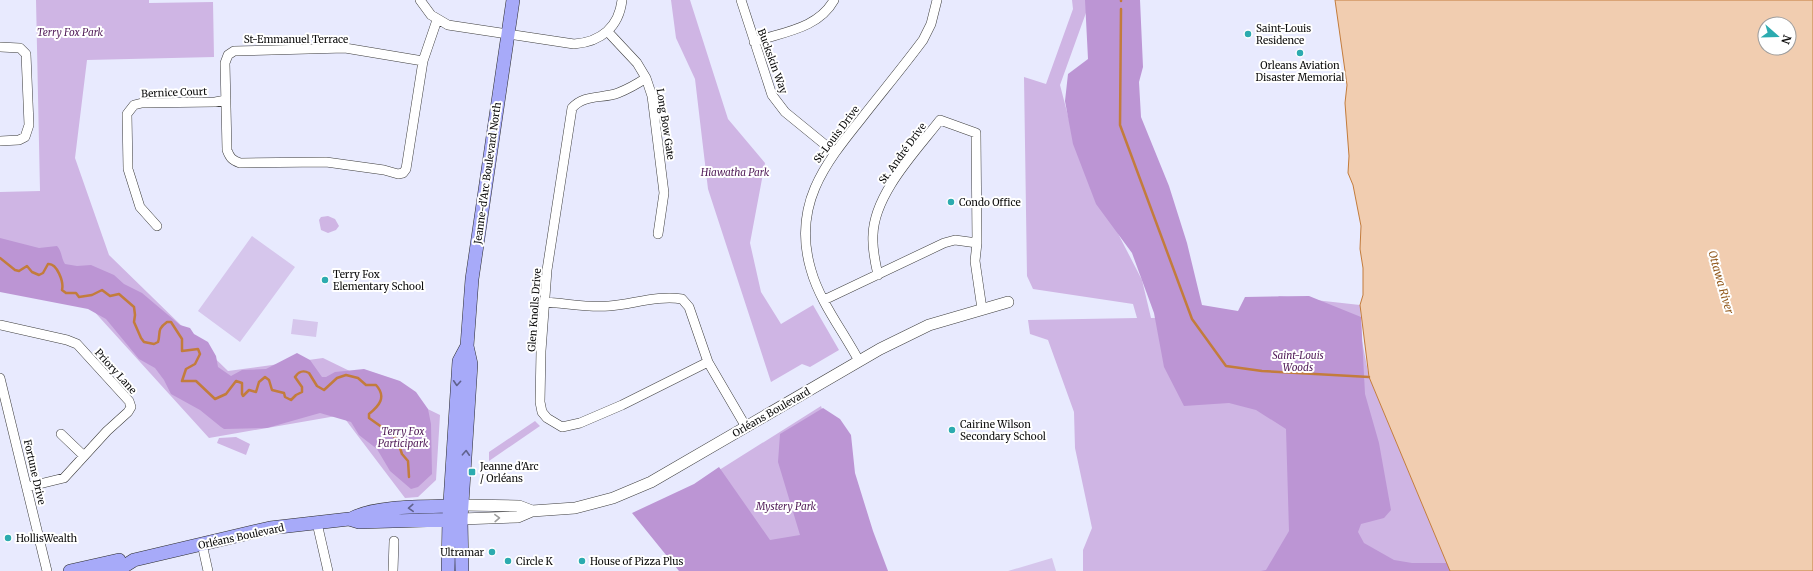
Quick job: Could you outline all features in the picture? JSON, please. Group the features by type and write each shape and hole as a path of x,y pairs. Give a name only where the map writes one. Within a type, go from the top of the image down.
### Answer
{"main road":[{"name":"Jeanne-d'Arc Boulevard North","path":"448,571 455,512 459,361 467,346 472,279 512,0"},
{"name":"Orléans Boulevard","path":"107,571 122,567 134,560 270,528 349,520 359,514 384,510 455,512"},
{"name":"Jeanne-d'Arc Boulevard North","path":"455,512 462,571"},
{"name":"Orléans Boulevard","path":"70,571 121,559 134,560"}],"street":[{"path":"420,0 430,15 448,25 574,44 592,41 608,32 617,18 622,0"},
{"name":"Buckskin Way","path":"741,0 772,95 778,104 795,121 834,152"},
{"path":"754,42 807,25 823,16 834,0"},
{"name":"St-Louis Drive","path":"859,361 824,300 811,270 807,253 807,217 816,184 834,152 923,40 931,24 938,0"},
{"name":"St-Emmanuel Terrace","path":"423,61 345,48 234,51 228,55 225,62 227,150 232,160 245,163 326,162 398,174 403,173 406,169 423,61 438,20"},
{"name":"Long Bow Gate","path":"608,32 632,57 646,78 653,102 664,193 658,234"},
{"path":"0,47 20,48 26,54 29,125 25,137 19,140 0,141"},
{"name":"Glen Knolls Drive","path":"646,78 617,93 577,101 572,108 557,199 544,302 540,402 542,412 547,418 562,427 580,423 602,414 708,362"},
{"name":"Bernice Court","path":"157,226 140,207 128,169 126,124 129,109 134,105 142,103 215,102 226,100"},
{"name":"St. André Drive","path":"878,274 875,261 873,235 875,218 886,193 895,179 940,120 976,133 977,243 975,261 982,309"},
{"path":"824,300 944,243 955,240 977,243"},
{"path":"544,302 607,307 650,300 682,300 689,307 708,362 746,427"},
{"name":"Orléans Boulevard","path":"455,512 518,517 532,511 575,508 625,494 651,482 859,361 929,325 1008,302"},
{"name":"Priory Lane","path":"0,325 67,340 77,344 129,401 131,407 128,412 59,481 27,487"},
{"name":"Fortune Drive","path":"0,378 4,405 27,487 47,571"},
{"path":"61,434 84,456"},
{"path":"317,523 328,571"},
{"path":"393,571 394,541"},
{"path":"202,544 208,571"}],"green space":[{"name":"Terry Fox Park","path":"36,0 149,0 149,3 213,2 214,57 87,60 75,158 109,255 228,371 323,358 440,415 436,480 418,497 405,498 342,415 209,438 91,308 0,289 0,192 40,191"},
{"name":"Hiawatha Park","path":"671,0 690,0 728,119 765,163 750,243 761,292 781,324 813,305 839,350 810,367 802,364 771,382 708,189 695,79 676,38"},
{"path":"1072,0 1086,0 1087,10 1060,85 1079,158 1142,280 1151,318 1260,316 1279,296 1360,305 1362,341 1369,377 1450,571 1083,571 1083,550 1092,528 1075,448 1074,412 1048,340 1030,334 1028,320 1137,318 1133,304 1033,289 1027,276 1024,77 1046,84 1073,9"},
{"name":"Saint-Louis Woods","path":"1085,0 1140,0 1143,67 1139,82 1141,117 1169,186 1187,243 1202,305 1238,311 1245,297 1309,296 1361,317 1365,394 1379,443 1391,510 1384,518 1361,524 1358,532 1364,543 1394,560 1412,563 1448,563 1450,571 1261,571 1266,570 1289,531 1286,429 1256,410 1229,403 1184,406 1164,367 1154,313 1132,253 1096,204 1073,144 1065,101 1068,74 1088,59"},
{"path":"328,216 335,219 339,226 336,230 328,233 321,230 319,220 321,217"},
{"name":"Terry Fox Participark","path":"0,238 39,248 57,246 65,264 77,266 91,265 114,275 124,284 142,293 180,325 190,328 194,334 208,342 216,356 218,367 231,376 242,370 266,369 297,353 310,360 322,377 326,377 335,372 364,369 400,381 416,392 428,409 431,424 432,474 418,487 411,489 390,471 377,449 359,435 351,422 320,413 267,428 224,429 200,410 171,394 164,380 155,368 139,359 106,319 88,309 0,292"},
{"name":"Mystery Park","path":"821,406 875,571 653,510 678,496"},
{"name":"Mystery Park","path":"823,408 840,419 851,435 855,473 873,531 888,571 679,571 632,513 694,484 719,467 770,540 800,535 778,462 780,434"},
{"path":"535,421 540,426 489,461 489,452"},
{"path":"236,437 250,444 246,455 217,443 219,438"}],"shaded area":[{"path":"252,236 295,267 240,342 198,311"},
{"path":"293,319 318,322 316,337 291,334"},
{"path":"1052,558 1056,571 1008,571"}],"water":[{"name":"Ottawa River","path":"1335,0 1813,0 1813,571 1450,571 1369,377 1360,305 1363,295 1363,268 1360,249 1361,226 1353,185 1348,173 1349,156 1345,103 1347,85"}],"waterway":[{"path":"1121,9 1120,125 1192,319 1226,366 1262,371 1369,377"},
{"path":"0,258 15,270 19,271 27,266 32,272 39,275 43,273 48,264 51,265 59,274 62,282 62,290 66,293 76,293 79,297 92,295 102,290 110,296 119,294 134,307 134,322 144,342 154,344 158,342 161,327 167,322 171,322 182,339 182,351 198,349 200,354 195,364 186,369 182,381 196,381 215,399 226,394 236,381 242,383 243,396 249,390 256,392 259,382 265,377 269,380 272,390 284,393 285,397 291,400 302,392 302,387 295,377 298,373 303,371 309,373 317,386 324,390 337,378 346,375 358,378 366,385 376,385 381,393 381,397 379,404 369,414 369,418 393,435 398,442 402,454 408,461 409,477"}],"place":[{"name":"Saint-Louis Residence","path":"1248,34"},
{"name":"Orleans Aviation Disaster Memorial","path":"1300,53"},
{"name":"Condo Office","path":"951,202"},
{"name":"Terry Fox Elementary School","path":"325,280"},
{"name":"Cairine Wilson Secondary School","path":"952,430"},
{"name":"Jeanne d'Arc / Orléans","path":"472,472"},
{"name":"HollisWealth","path":"8,538"},
{"name":"Ultramar","path":"492,552"},
{"name":"Circle K","path":"508,561"},
{"name":"House of Pizza Plus","path":"582,561"}]}
